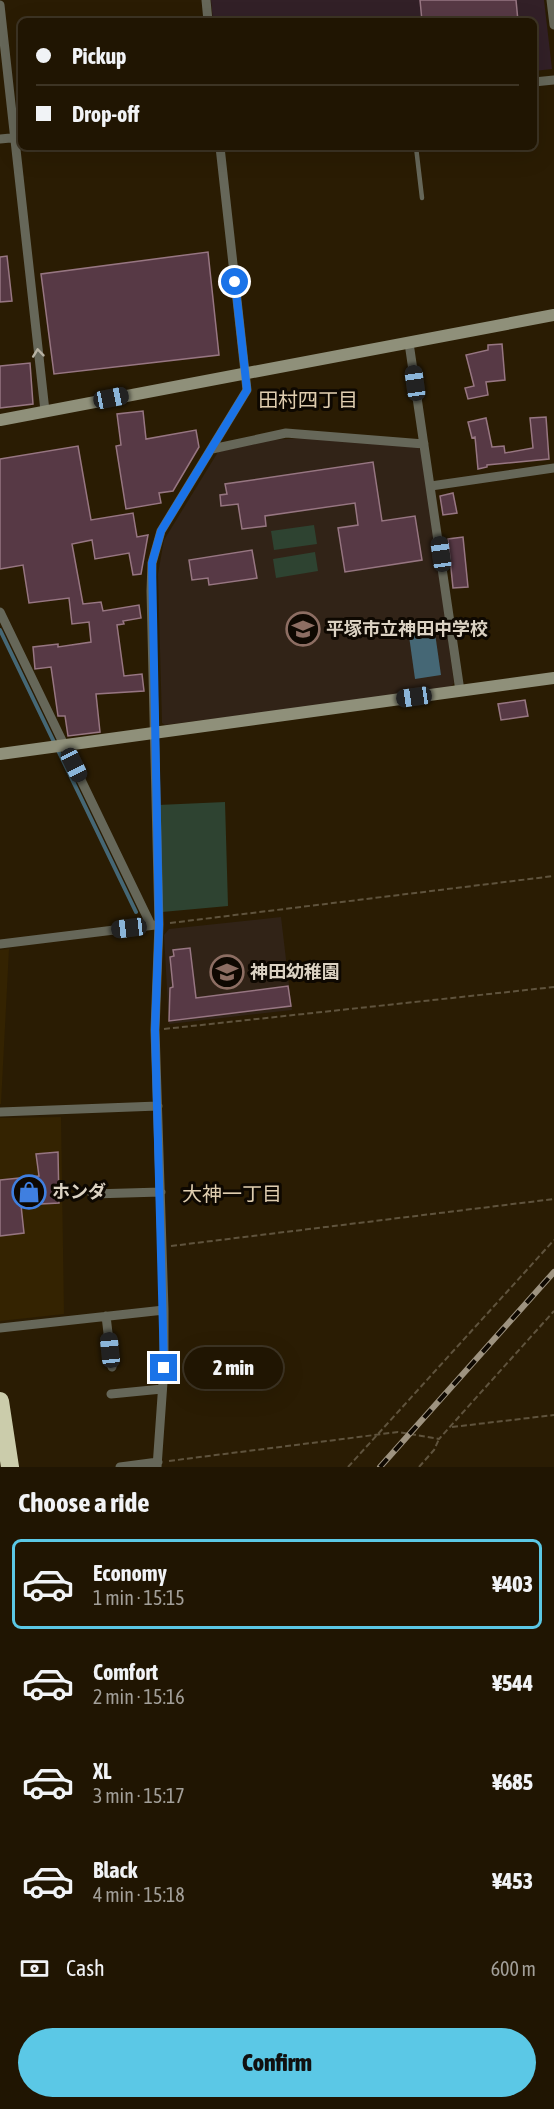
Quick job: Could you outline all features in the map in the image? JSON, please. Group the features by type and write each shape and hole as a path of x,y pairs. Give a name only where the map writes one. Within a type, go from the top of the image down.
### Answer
{"highway":[{"path":"0,1401 10,1467"}],"street":[{"path":"206,0 208,18"},
{"path":"551,0 554,25"},
{"path":"0,5 18,137 0,139"},
{"path":"537,82 554,80"},
{"path":"19,150 45,411"},
{"path":"120,1467 157,1465 162,1389 164,1310 155,1030 152,563 161,531 247,390 220,150"},
{"path":"0,420 554,315"},
{"path":"409,343 460,691"},
{"path":"212,449 286,433 424,444"},
{"path":"431,486 554,468"},
{"path":"0,612 155,925"},
{"path":"0,754 554,678"},
{"path":"0,944 155,925"},
{"path":"0,1112 158,1106"},
{"path":"92,1194 161,1192"},
{"path":"0,1328 164,1310"},
{"path":"106,1316 111,1367"},
{"path":"111,1394 162,1389"}],"lane":[{"path":"416,150 422,198"}],"path":[{"path":"155,925 554,876"},
{"path":"155,1030 554,987"},
{"path":"163,1247 554,1199"},
{"path":"348,1467 554,1240"},
{"path":"419,1467 434,1450 439,1439 554,1311"},
{"path":"452,1427 554,1415"},
{"path":"157,1465 398,1432 439,1439"}],"shaded area":[{"path":"211,0 544,0 552,69 537,71 537,18 213,18"},
{"name":"平塚市立神田中学校","path":"302,438 418,447 423,454 454,683 450,688 165,725 162,723 158,574 164,540 218,452 272,440"},
{"name":"神田幼稚園","path":"281,917 292,1010 169,1024 164,935 169,929"},
{"path":"9,949 1,1104 0,1104 0,950"},
{"name":"ホンダ","path":"61,1117 64,1314 0,1321 0,1118"}],"green space":[{"path":"314,525 317,544 274,550 271,531"},
{"path":"315,552 318,571 276,578 273,559"},
{"path":"225,802 228,906 162,912 158,805"}],"water":[{"path":"435,633 441,675 415,679 409,636"}],"building":[{"path":"420,0 516,0 518,18 422,18"},
{"path":"208,252 219,355 54,374 41,274"},
{"path":"7,256 12,301 0,302 0,257"},
{"path":"502,344 505,380 486,382 488,395 468,399 465,388 474,386 466,355 488,350 488,345"},
{"path":"30,363 33,404 0,408 0,366"},
{"path":"143,411 146,439 196,430 199,447 173,491 159,493 161,503 126,509 116,446 121,445 117,414"},
{"path":"546,417 549,459 487,465 487,467 478,469 475,437 472,438 468,422 486,418 492,447 504,446 505,453 533,448 530,418"},
{"path":"78,446 91,520 133,513 137,537 148,535 141,574 133,575 129,553 95,559 92,540 72,544 83,604 101,602 103,611 139,605 141,618 123,621 124,624 117,625 124,676 142,674 144,691 96,694 100,732 68,736 65,716 58,716 51,667 35,669 33,647 58,644 58,647 91,642 89,622 72,624 69,598 29,603 23,565 0,569 0,459"},
{"path":"373,462 382,521 415,516 422,560 345,572 338,528 358,525 355,503 265,516 266,526 242,529 238,504 221,506 220,495 227,494 225,484"},
{"path":"453,493 457,513 443,515 440,496"},
{"path":"463,537 468,587 453,588 448,539"},
{"path":"252,550 257,578 209,585 208,578 192,580 189,560"},
{"path":"525,700 528,716 501,720 498,704"},
{"path":"190,948 196,998 288,986 291,1006 169,1021 170,988 173,987 170,957 174,956 173,950"},
{"name":"ホンダ","path":"58,1152 59,1203 21,1205 24,1233 0,1236 0,1180 39,1176 36,1154"}],"waterway":[{"path":"0,630 136,912"}],"railway":[{"path":"380,1467 554,1272"}],"place":[{"name":"平塚市立神田中学校","path":"303,629"},
{"name":"神田幼稚園","path":"227,972"},
{"name":"ホンダ","path":"29,1192"}],"district":[{"name":"田村四丁目","path":"308,400"},
{"name":"大神一丁目","path":"232,1194"}],"route":[{"path":"164,1368 155,1030 159,924 152,563 161,531 247,390 235,282"}]}
